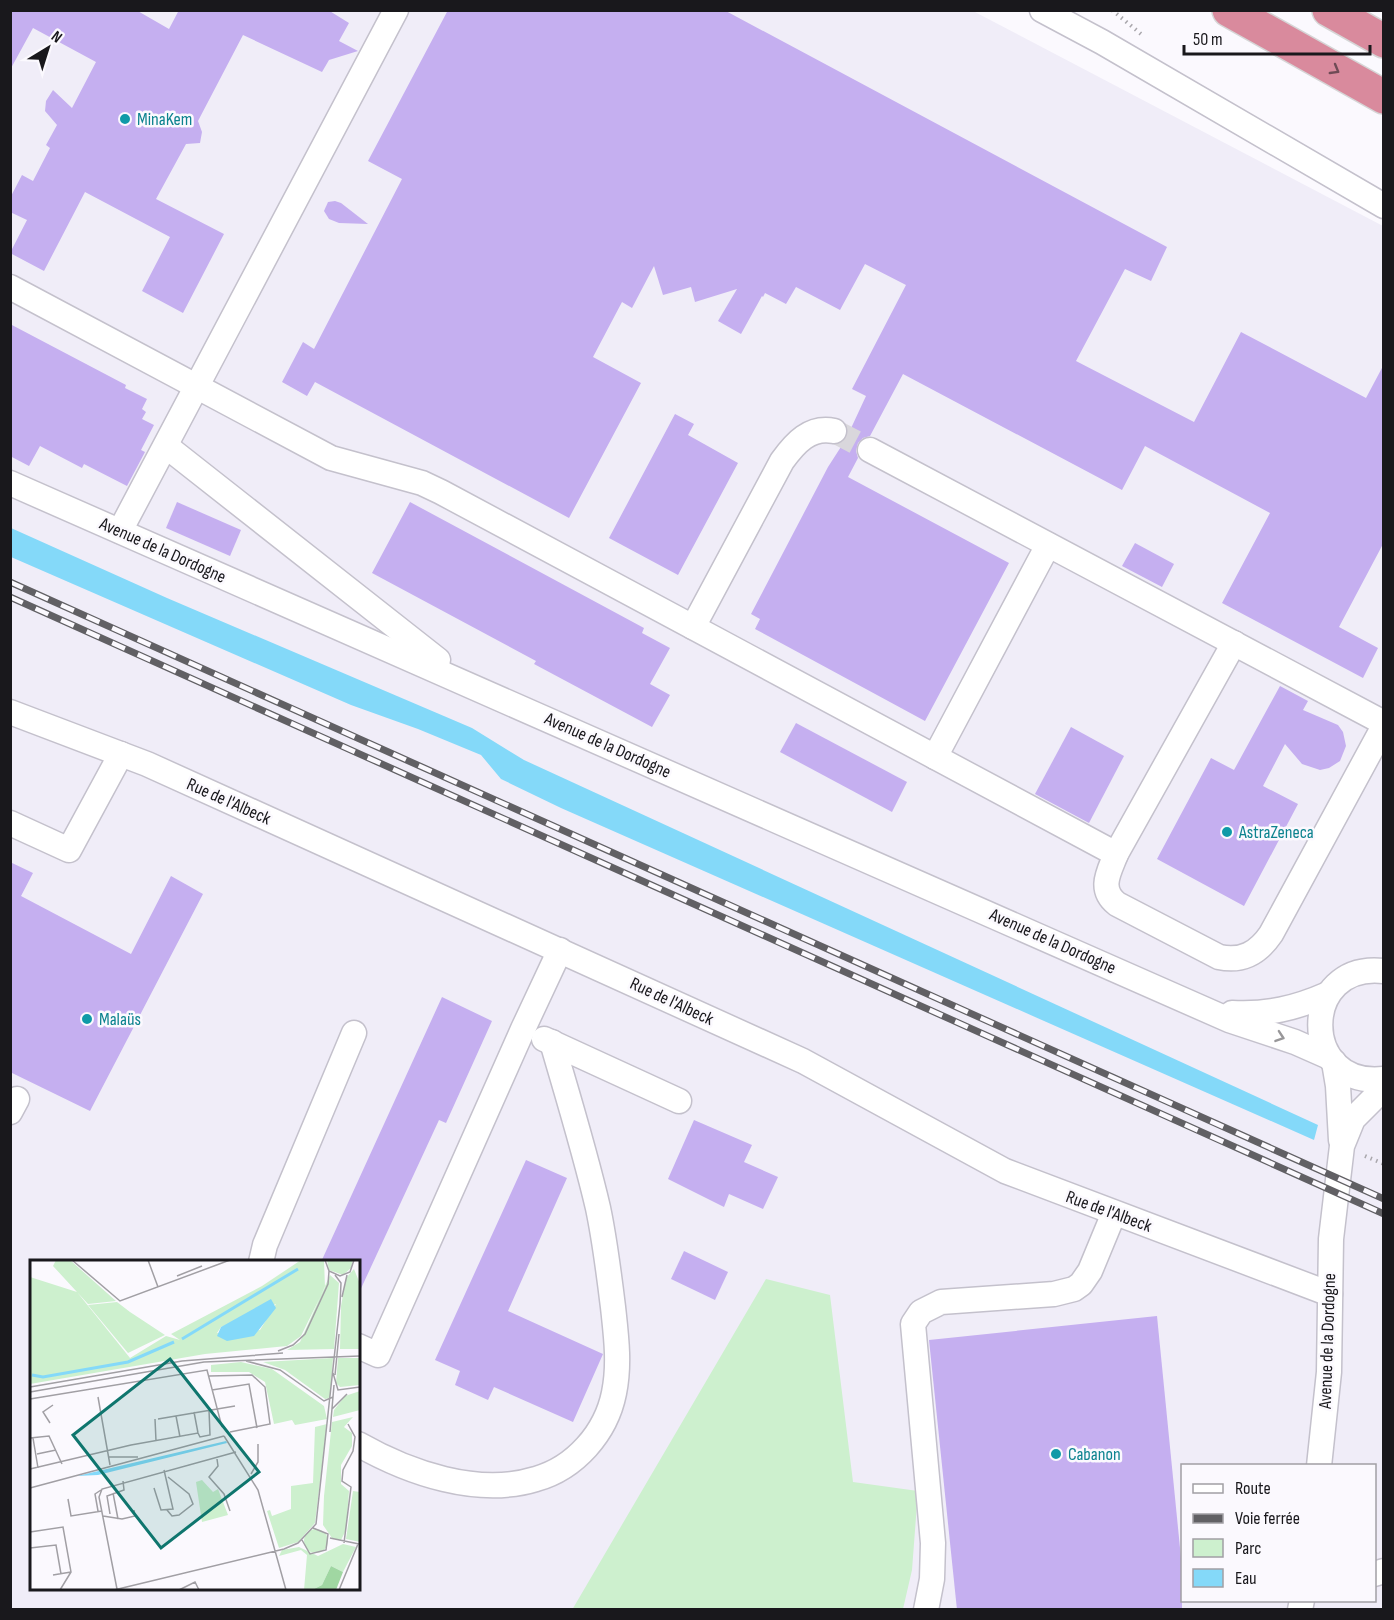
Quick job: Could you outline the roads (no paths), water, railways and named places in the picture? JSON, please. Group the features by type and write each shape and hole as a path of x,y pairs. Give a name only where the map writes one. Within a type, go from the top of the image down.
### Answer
{"highway":[{"path":"1229,10 1383,97"},
{"path":"1329,10 1383,41"}],"street":[{"path":"120,531 396,10"},
{"path":"1041,10 1102,42 1383,206"},
{"path":"10,287 331,458 422,483 441,492 1116,854"},
{"path":"693,627 782,460 793,446 814,431 834,431"},
{"path":"166,446 466,682"},
{"path":"870,450 1234,643 1383,725 1271,934 1250,955 1236,959 1219,957 1112,900 1106,884 1116,854 1234,643"},
{"name":"Avenue de la Dordogne","path":"10,483 1229,1020 1295,1042 1332,1060 1338,1086 1342,1146 1331,1239 1329,1372 1319,1464"},
{"path":"935,757 1048,545"},
{"name":"Rue de l'Albeck","path":"10,712 187,782 818,1068 1005,1171 1330,1294"},
{"path":"10,823 69,850 121,754"},
{"path":"360,1347 378,1355 560,950"},
{"name":"Avenue de la Dordogne","path":"1206,1008 1233,1013 1261,1014 1298,1007 1328,994 1350,975 1382,968"},
{"path":"1328,994 1322,1008 1319,1029 1323,1044 1332,1060 1353,1076 1383,1079"},
{"path":"523,1029 679,1101"},
{"path":"261,1260 265,1245 354,1034"},
{"path":"360,1445 406,1466 444,1478 482,1485 508,1484 543,1477 566,1466 587,1448 603,1423 614,1395 617,1366 610,1280 598,1209 552,1042"},
{"name":"Avenue de la Dordogne","path":"1342,1146 1353,1119 1383,1088"},
{"path":"926,1610 932,1579 933,1543 913,1324 921,1312 941,1302 1054,1294 1074,1289 1081,1284 1090,1271 1114,1213"}],"water":[{"path":"11,528 167,598 472,728 524,760 1318,1125 1314,1140 561,808 501,779 481,755 351,705 11,557"}],"tunnel":[{"path":"834,431 870,450"}],"railway":[{"path":"10,582 1384,1199"},
{"path":"10,597 1384,1214"}],"place":[{"name":"MinaKem","path":"125,119"},
{"name":"AstraZeneca","path":"1227,832"},
{"name":"Malaüs","path":"87,1019"},
{"name":"Cabanon","path":"1056,1454"}]}
